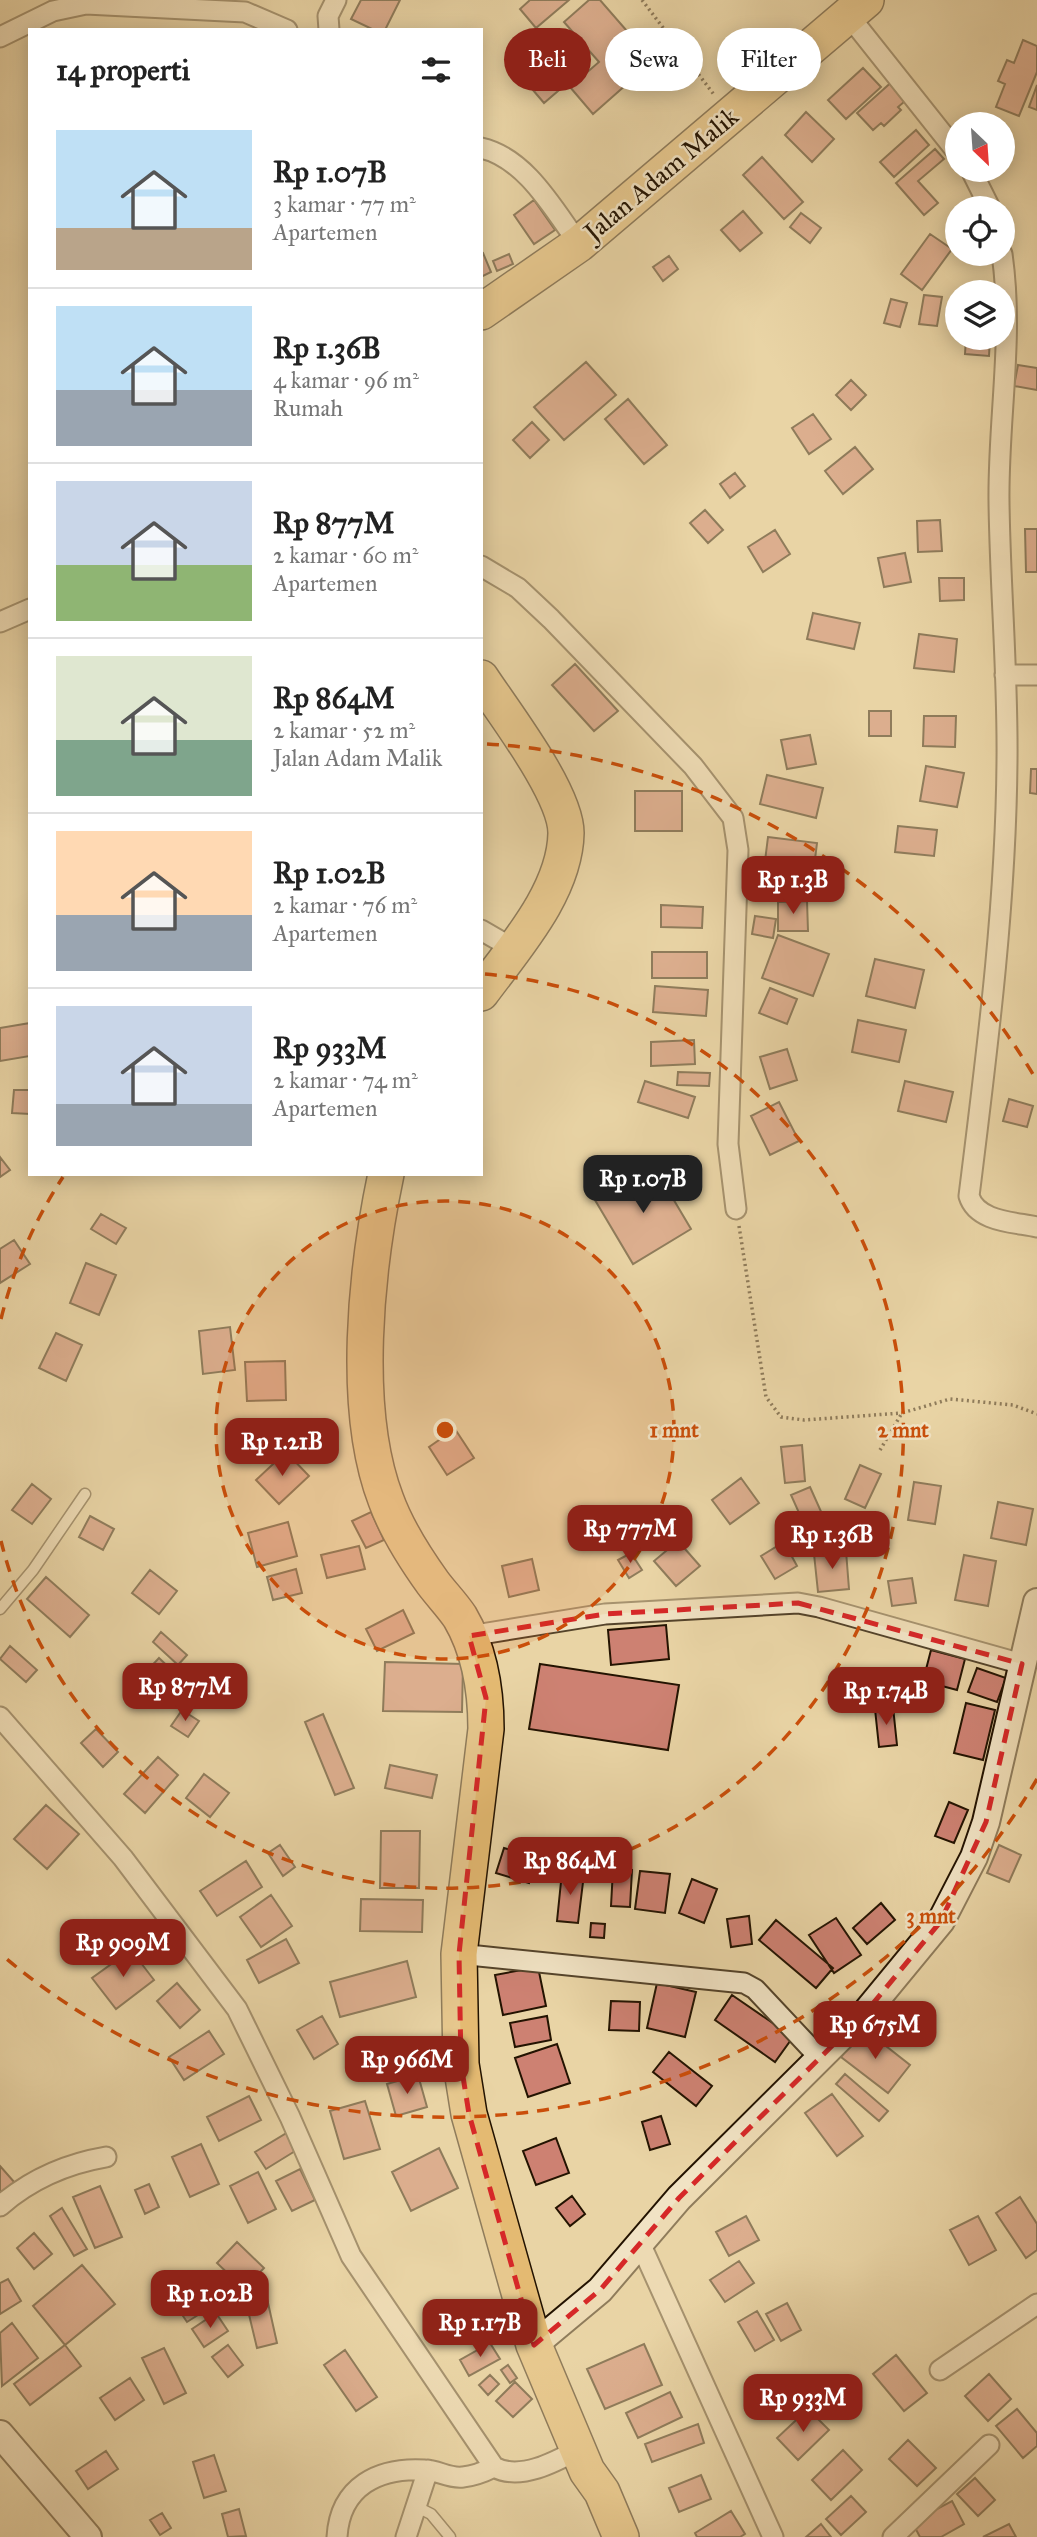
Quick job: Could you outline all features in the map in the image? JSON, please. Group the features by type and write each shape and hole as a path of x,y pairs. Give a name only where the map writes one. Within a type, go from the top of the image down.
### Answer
{"highway":[{"name":"Jalan Adam Malik","path":"483,311 579,244 858,8"},
{"path":"483,681 553,791 566,832 555,879 514,949 483,990"},
{"path":"386,1176 378,1213 366,1336 367,1416 374,1464 386,1501 406,1541 470,1636 486,1698 485,1729 459,1954 461,2064 469,2114 534,2345 583,2460 602,2492 621,2537"},
{"path":"583,2460 604,2537"}],"main road":[{"path":"534,2345 600,2290 679,2199 818,2056 866,2012 941,1921 958,1891 986,1822 1037,1602"},
{"path":"0,2434 88,2537"},
{"path":"0,2457 70,2537"}],"street":[{"path":"329,28 328,16 336,0"},
{"path":"0,37 53,10 86,4 120,3 244,12 282,28"},
{"path":"858,8 945,135"},
{"path":"483,148 496,151 526,176 579,244"},
{"path":"1004,266 1007,291 999,498 1007,760 999,956 970,1196 976,1210 985,1216 1037,1227"},
{"path":"483,567 518,588 551,619 693,766 733,818 737,850 728,1144 736,1209"},
{"path":"0,622 28,610"},
{"path":"1005,676 1037,675"},
{"path":"483,931 514,949"},
{"path":"470,1636 605,1614 798,1604 820,1607 1022,1664"},
{"path":"0,1717 123,1858 237,2009 290,2117 351,2256 494,2467 505,2473 515,2473 554,2463 583,2460"},
{"path":"459,1954 744,1983 755,1989 818,2056"},
{"path":"0,2206 16,2192 47,2173 81,2161 106,2157"},
{"path":"640,2243 773,2537"},
{"path":"940,2370 1037,2304"},
{"path":"893,2537 989,2445"},
{"path":"337,2537 346,2502 368,2479 386,2472 428,2470 446,2476 465,2477 494,2467"},
{"path":"407,2537 428,2470"}],"lane":[{"path":"0,1609 33,1570 85,1494"},
{"path":"417,2507 431,2514 450,2537"}],"path":[{"path":"642,0 730,116"},
{"path":"736,1209 766,1398 781,1418 816,1420 902,1413 950,1399 1013,1405 1037,1414"},
{"path":"880,1450 902,1413"}],"highlighted area":[{"path":"798,1603 1022,1664 986,1822 941,1921 866,2012 679,2198 600,2290 534,2345 469,2114 461,2064 459,1954 486,1698 469,1636 605,1614"}],"building":[{"path":"361,0 400,0 386,28 370,28 351,19"},
{"path":"530,0 569,0 536,28 520,9"},
{"path":"589,0 600,0 624,28 605,28 605,91 619,91 593,114 573,91 591,91 591,69 599,62 591,53 591,28 569,28 564,22"},
{"path":"1023,40 1037,46 1037,72 1019,116 1015,112 996,107 1005,84 998,81 1007,60 1014,63"},
{"path":"863,68 881,87 846,119 828,100"},
{"path":"895,79 911,96 898,107 901,110 884,126 881,123 873,130 857,113"},
{"path":"1037,85 1037,110 1029,107"},
{"path":"534,91 558,91 544,103"},
{"path":"806,112 834,139 812,162 785,135"},
{"path":"916,130 929,145 894,177 880,162"},
{"path":"935,149 944,159 918,181 938,203 924,215 896,183"},
{"path":"762,157 803,202 784,219 743,175"},
{"path":"534,200 555,230 534,244 514,215"},
{"path":"743,211 762,233 740,251 721,230"},
{"path":"801,213 821,228 810,243 790,227"},
{"path":"930,234 945,244 945,259 922,290 901,274"},
{"path":"483,253 491,272 483,276"},
{"path":"509,254 513,264 497,271 493,261"},
{"path":"669,256 678,269 663,281 653,267"},
{"path":"924,295 942,297 937,326 919,324"},
{"path":"891,299 907,303 900,327 884,323"},
{"path":"965,350 989,350 989,356 965,354"},
{"path":"586,362 616,395 564,440 534,407"},
{"path":"1018,365 1037,368 1037,390 1014,386"},
{"path":"851,380 866,395 851,410 836,395"},
{"path":"628,399 667,445 644,464 605,419"},
{"path":"813,414 831,439 809,454 792,428"},
{"path":"532,422 549,440 530,458 513,440"},
{"path":"855,447 873,469 843,494 825,471"},
{"path":"735,473 745,486 730,498 720,484"},
{"path":"705,510 723,530 708,543 690,523"},
{"path":"940,520 942,551 918,552 917,521"},
{"path":"1025,529 1037,529 1037,572 1026,572"},
{"path":"775,530 790,554 763,572 748,547"},
{"path":"905,553 911,582 884,587 878,558"},
{"path":"939,578 964,578 964,600 940,601"},
{"path":"813,613 860,623 854,649 807,639"},
{"path":"919,634 957,639 954,672 914,668"},
{"path":"575,664 618,711 594,731 552,685"},
{"path":"869,711 891,711 891,736 869,736"},
{"path":"924,716 956,716 955,747 923,746"},
{"path":"810,735 816,764 787,769 781,740"},
{"path":"926,766 964,773 957,807 920,801"},
{"path":"1031,769 1037,769 1037,794 1030,793"},
{"path":"767,775 823,788 816,818 760,804"},
{"path":"635,791 682,791 682,831 635,831"},
{"path":"898,826 937,830 934,856 895,852"},
{"path":"768,837 817,843 812,883 763,877"},
{"path":"807,901 808,931 778,931 778,902"},
{"path":"661,905 703,907 702,928 661,927"},
{"path":"755,916 776,919 773,938 752,934"},
{"path":"778,935 829,954 813,996 762,978"},
{"path":"652,952 707,952 707,978 652,978"},
{"path":"875,959 924,970 915,1008 866,996"},
{"path":"655,986 708,990 706,1016 653,1012"},
{"path":"770,988 797,999 787,1024 759,1013"},
{"path":"858,1020 906,1030 899,1062 852,1052"},
{"path":"28,1023 28,1056 0,1061 0,1028"},
{"path":"694,1040 695,1064 651,1066 651,1042"},
{"path":"787,1049 797,1080 770,1089 760,1057"},
{"path":"678,1072 710,1073 709,1086 677,1085"},
{"path":"645,1081 695,1097 688,1118 638,1102"},
{"path":"905,1081 953,1092 946,1122 898,1111"},
{"path":"14,1090 28,1090 28,1114 12,1113"},
{"path":"1009,1099 1033,1106 1027,1127 1003,1121"},
{"path":"779,1102 799,1141 770,1155 751,1116"},
{"path":"0,1157 10,1170 0,1177"},
{"path":"653,1165 691,1229 633,1264 595,1200"},
{"path":"101,1214 126,1228 116,1244 91,1229"},
{"path":"14,1240 30,1264 0,1283 0,1249"},
{"path":"86,1263 116,1275 99,1315 70,1303"},
{"path":"230,1327 235,1370 203,1374 199,1331"},
{"path":"56,1333 82,1345 66,1381 39,1368"},
{"path":"285,1361 286,1400 247,1401 245,1362"},
{"path":"455,1429 474,1458 447,1475 429,1447"},
{"path":"802,1445 805,1481 785,1483 781,1447"},
{"path":"286,1452 309,1476 279,1504 256,1480"},
{"path":"860,1465 881,1474 865,1508 845,1499"},
{"path":"741,1478 759,1503 730,1524 712,1500"},
{"path":"914,1482 941,1486 935,1524 908,1520"},
{"path":"32,1484 51,1499 32,1524 12,1510"},
{"path":"810,1487 823,1516 804,1524 791,1495"},
{"path":"998,1502 1033,1509 1026,1545 991,1538"},
{"path":"371,1512 384,1540 366,1548 352,1521"},
{"path":"90,1516 114,1529 103,1550 79,1537"},
{"path":"288,1522 297,1556 257,1567 248,1533"},
{"path":"678,1541 700,1566 676,1586 654,1561"},
{"path":"784,1542 797,1566 775,1579 761,1556"},
{"path":"359,1546 365,1569 327,1578 321,1555"},
{"path":"846,1551 849,1589 818,1592 814,1554"},
{"path":"631,1553 642,1570 629,1578 618,1560"},
{"path":"964,1555 996,1561 988,1606 955,1600"},
{"path":"532,1559 539,1590 509,1597 502,1566"},
{"path":"296,1569 302,1593 273,1600 267,1577"},
{"path":"150,1570 177,1591 159,1614 132,1593"},
{"path":"46,1577 89,1615 70,1637 27,1599"},
{"path":"912,1578 916,1603 892,1606 888,1581"},
{"path":"403,1610 414,1633 377,1651 366,1629"},
{"path":"666,1625 669,1659 611,1665 608,1630"},
{"path":"161,1632 187,1655 178,1665 153,1642"},
{"path":"10,1646 37,1670 26,1682 0,1659"},
{"path":"931,1650 965,1659 957,1690 923,1681"},
{"path":"159,1658 178,1676 150,1706 131,1688"},
{"path":"385,1662 463,1664 462,1712 383,1711"},
{"path":"540,1664 679,1685 668,1750 529,1729"},
{"path":"977,1668 1006,1678 997,1702 968,1692"},
{"path":"966,1703 995,1710 983,1760 954,1753"},
{"path":"893,1707 897,1745 879,1747 875,1709"},
{"path":"182,1710 199,1721 188,1737 171,1726"},
{"path":"323,1714 354,1788 335,1795 305,1722"},
{"path":"96,1729 118,1752 103,1767 81,1743"},
{"path":"158,1757 178,1775 145,1813 124,1794"},
{"path":"390,1765 437,1775 432,1798 385,1788"},
{"path":"204,1774 229,1793 210,1817 186,1798"},
{"path":"949,1802 968,1810 954,1843 935,1836"},
{"path":"46,1805 79,1834 47,1869 14,1839"},
{"path":"381,1831 420,1831 419,1888 380,1888"},
{"path":"280,1845 295,1867 283,1876 268,1853"},
{"path":"999,1845 1021,1855 1009,1882 987,1873"},
{"path":"504,1848 537,1858 529,1883 496,1873"},
{"path":"246,1861 262,1887 217,1916 200,1891"},
{"path":"613,1869 632,1870 630,1907 611,1906"},
{"path":"640,1871 670,1874 665,1913 635,1909"},
{"path":"562,1872 584,1874 578,1923 557,1921"},
{"path":"692,1879 717,1889 704,1923 679,1913"},
{"path":"271,1895 292,1926 261,1947 240,1917"},
{"path":"361,1899 423,1900 422,1932 360,1931"},
{"path":"881,1903 895,1920 867,1944 853,1928"},
{"path":"749,1916 752,1944 731,1947 727,1919"},
{"path":"836,1918 861,1955 834,1973 809,1935"},
{"path":"776,1920 833,1968 816,1988 759,1940"},
{"path":"591,1923 605,1924 604,1938 590,1937"},
{"path":"286,1939 299,1963 259,1983 247,1960"},
{"path":"131,1950 154,1980 116,2009 92,1978"},
{"path":"407,1961 416,1997 340,2017 330,1982"},
{"path":"538,1967 546,2006 503,2015 495,1975"},
{"path":"177,1983 200,2010 180,2028 157,2001"},
{"path":"657,1983 696,1992 685,2037 647,2028"},
{"path":"732,1995 793,2037 775,2062 715,2020"},
{"path":"611,2001 640,2002 639,2031 609,2030"},
{"path":"322,2016 338,2044 314,2059 297,2030"},
{"path":"547,2016 551,2040 515,2047 510,2023"},
{"path":"863,2028 910,2065 888,2093 841,2057"},
{"path":"209,2031 224,2054 184,2080 169,2057"},
{"path":"557,2044 570,2083 528,2097 515,2058"},
{"path":"669,2052 712,2086 696,2106 653,2072"},
{"path":"845,2074 888,2111 879,2121 836,2084"},
{"path":"418,2075 427,2107 396,2116 387,2084"},
{"path":"832,2094 863,2136 837,2156 805,2113"},
{"path":"249,2096 261,2120 219,2141 207,2117"},
{"path":"365,2101 380,2149 344,2159 330,2111"},
{"path":"661,2116 670,2144 650,2150 642,2122"},
{"path":"290,2131 300,2148 266,2169 255,2152"},
{"path":"556,2138 569,2173 536,2185 523,2151"},
{"path":"201,2144 219,2184 190,2197 172,2157"},
{"path":"439,2148 458,2188 411,2211 392,2172"},
{"path":"0,2166 15,2183 0,2197"},
{"path":"300,2169 315,2200 292,2211 276,2181"},
{"path":"258,2172 276,2209 248,2223 230,2186"},
{"path":"149,2184 159,2207 145,2214 135,2190"},
{"path":"100,2186 122,2237 95,2248 73,2197"},
{"path":"572,2196 585,2214 570,2226 556,2208"},
{"path":"1020,2197 1037,2224 1037,2250 1026,2258 996,2213"},
{"path":"62,2208 87,2249 74,2256 50,2216"},
{"path":"746,2216 759,2240 729,2256 716,2232"},
{"path":"978,2216 996,2250 969,2265 950,2230"},
{"path":"34,2233 52,2254 34,2269 17,2248"},
{"path":"237,2242 264,2268 244,2289 217,2263"},
{"path":"739,2261 754,2283 725,2302 710,2280"},
{"path":"82,2265 115,2304 65,2345 33,2306"},
{"path":"8,2279 21,2301 0,2314 0,2283"},
{"path":"197,2290 209,2308 187,2322 175,2304"},
{"path":"266,2294 277,2343 257,2348 245,2298"},
{"path":"787,2303 801,2330 781,2341 766,2314"},
{"path":"757,2311 774,2340 755,2351 738,2322"},
{"path":"216,2313 228,2331 204,2347 192,2329"},
{"path":"12,2323 38,2358 2,2386 0,2333"},
{"path":"490,2343 500,2359 469,2376 460,2360"},
{"path":"644,2344 662,2385 605,2409 587,2369"},
{"path":"65,2345 81,2366 30,2405 14,2384"},
{"path":"228,2345 243,2365 228,2377 212,2357"},
{"path":"164,2348 186,2393 164,2404 142,2358"},
{"path":"345,2350 377,2397 356,2411 324,2365"},
{"path":"896,2355 927,2393 904,2411 873,2374"},
{"path":"508,2365 517,2378 510,2383 501,2370"},
{"path":"989,2374 1011,2399 988,2421 965,2396"},
{"path":"490,2375 499,2384 488,2395 479,2385"},
{"path":"130,2378 144,2400 115,2420 100,2398"},
{"path":"515,2382 532,2399 513,2417 496,2401"},
{"path":"670,2392 682,2417 638,2438 626,2413"},
{"path":"808,2409 829,2430 798,2460 777,2438"},
{"path":"1017,2409 1037,2433 1037,2446 1023,2458 996,2426"},
{"path":"698,2424 704,2443 652,2462 645,2444"},
{"path":"908,2440 936,2468 917,2486 889,2459"},
{"path":"843,2450 862,2470 831,2500 812,2480"},
{"path":"106,2451 118,2469 88,2489 76,2471"},
{"path":"214,2455 226,2491 204,2498 193,2462"},
{"path":"701,2475 711,2499 679,2512 669,2488"},
{"path":"975,2478 995,2500 978,2516 957,2494"},
{"path":"851,2496 866,2512 841,2535 826,2519"},
{"path":"952,2501 964,2524 941,2537 920,2537 912,2522"},
{"path":"239,2509 246,2536 228,2537 222,2514"},
{"path":"731,2511 745,2534 740,2537 697,2537 695,2533"},
{"path":"162,2513 171,2528 160,2535 150,2520"},
{"path":"821,2524 831,2537 806,2537"},
{"path":"1009,2524 1016,2537 983,2537"}]}
